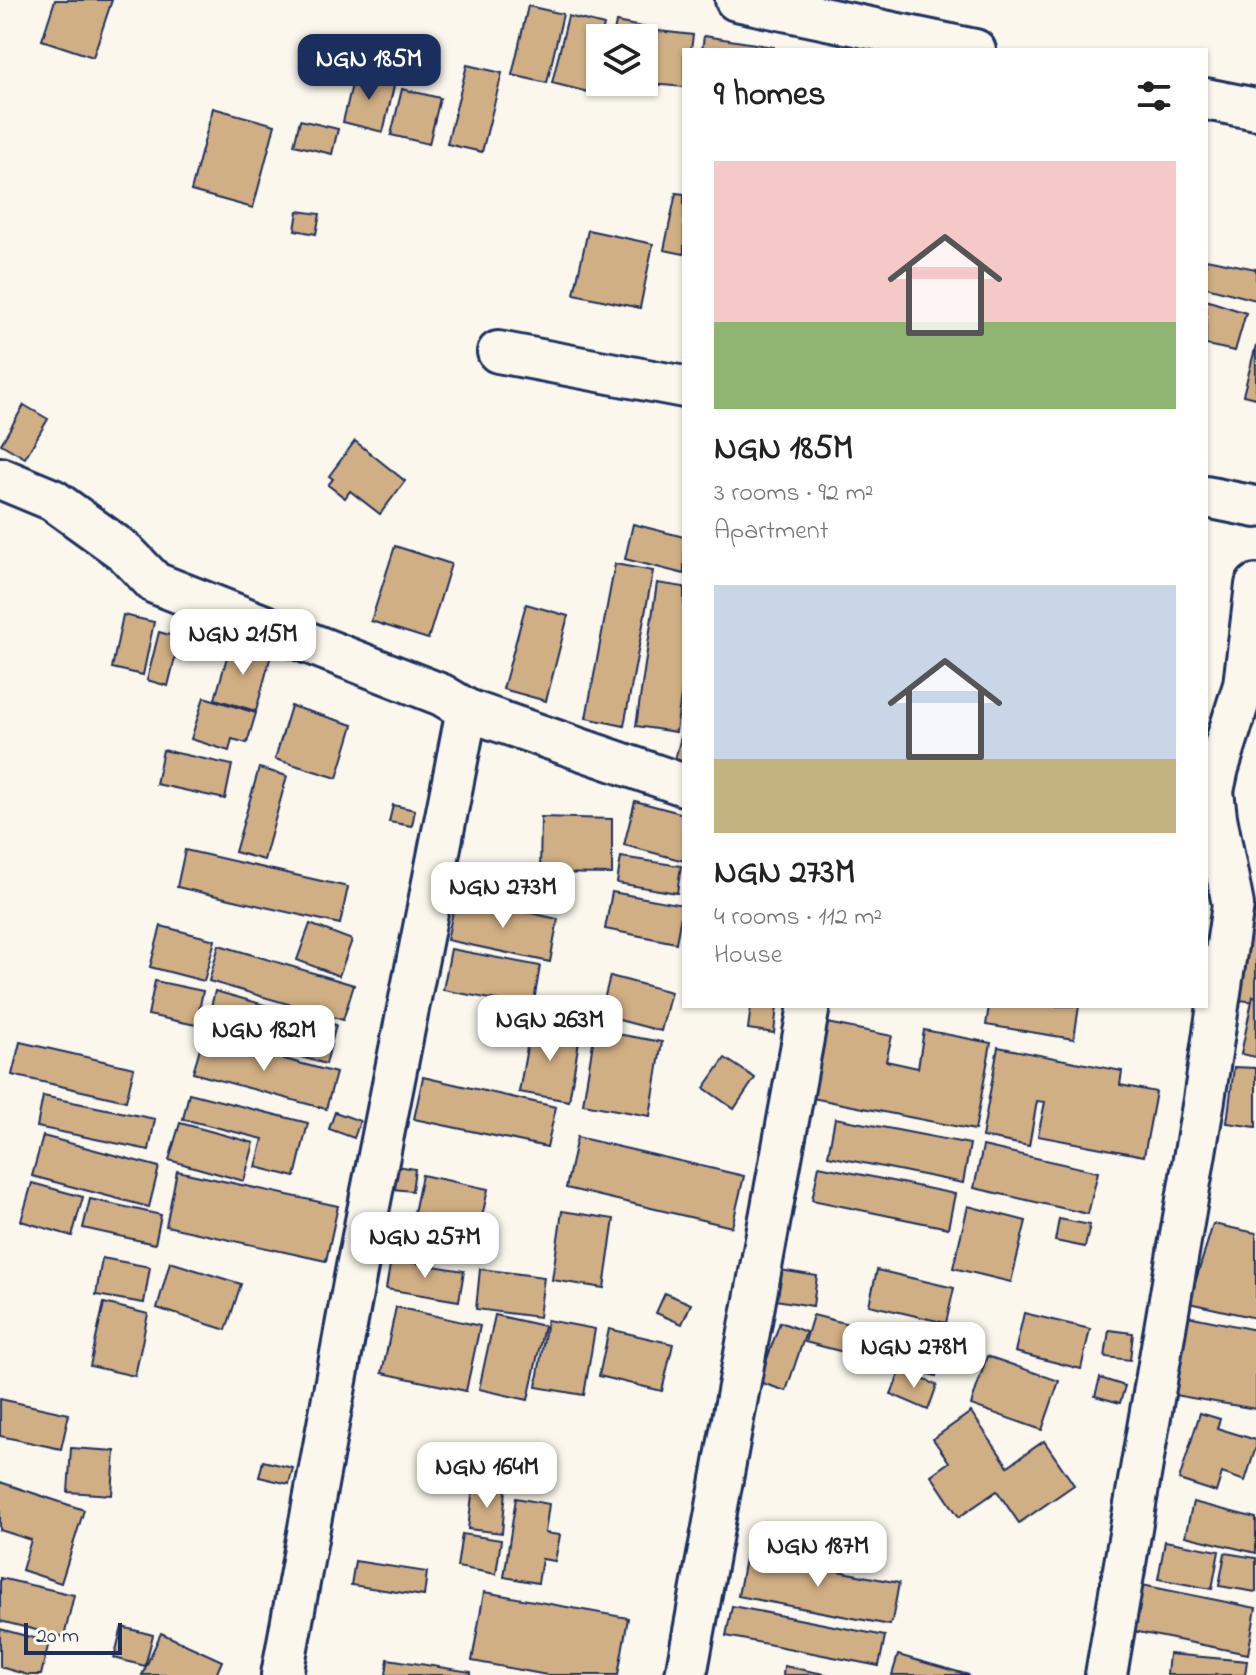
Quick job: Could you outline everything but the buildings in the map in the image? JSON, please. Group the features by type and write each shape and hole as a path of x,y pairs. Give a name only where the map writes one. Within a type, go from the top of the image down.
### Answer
{"street":[{"path":"736,0 965,48"},
{"path":"1208,99 1256,109"},
{"path":"498,352 682,387"},
{"path":"0,478 53,500 125,552 155,583 442,695 467,710 682,784"},
{"path":"1208,497 1256,507"},
{"path":"1106,1675 1204,1100 1233,905 1213,791 1244,685 1256,585"},
{"path":"282,1675 356,1272 467,710"},
{"path":"686,1675 809,1008"}]}
